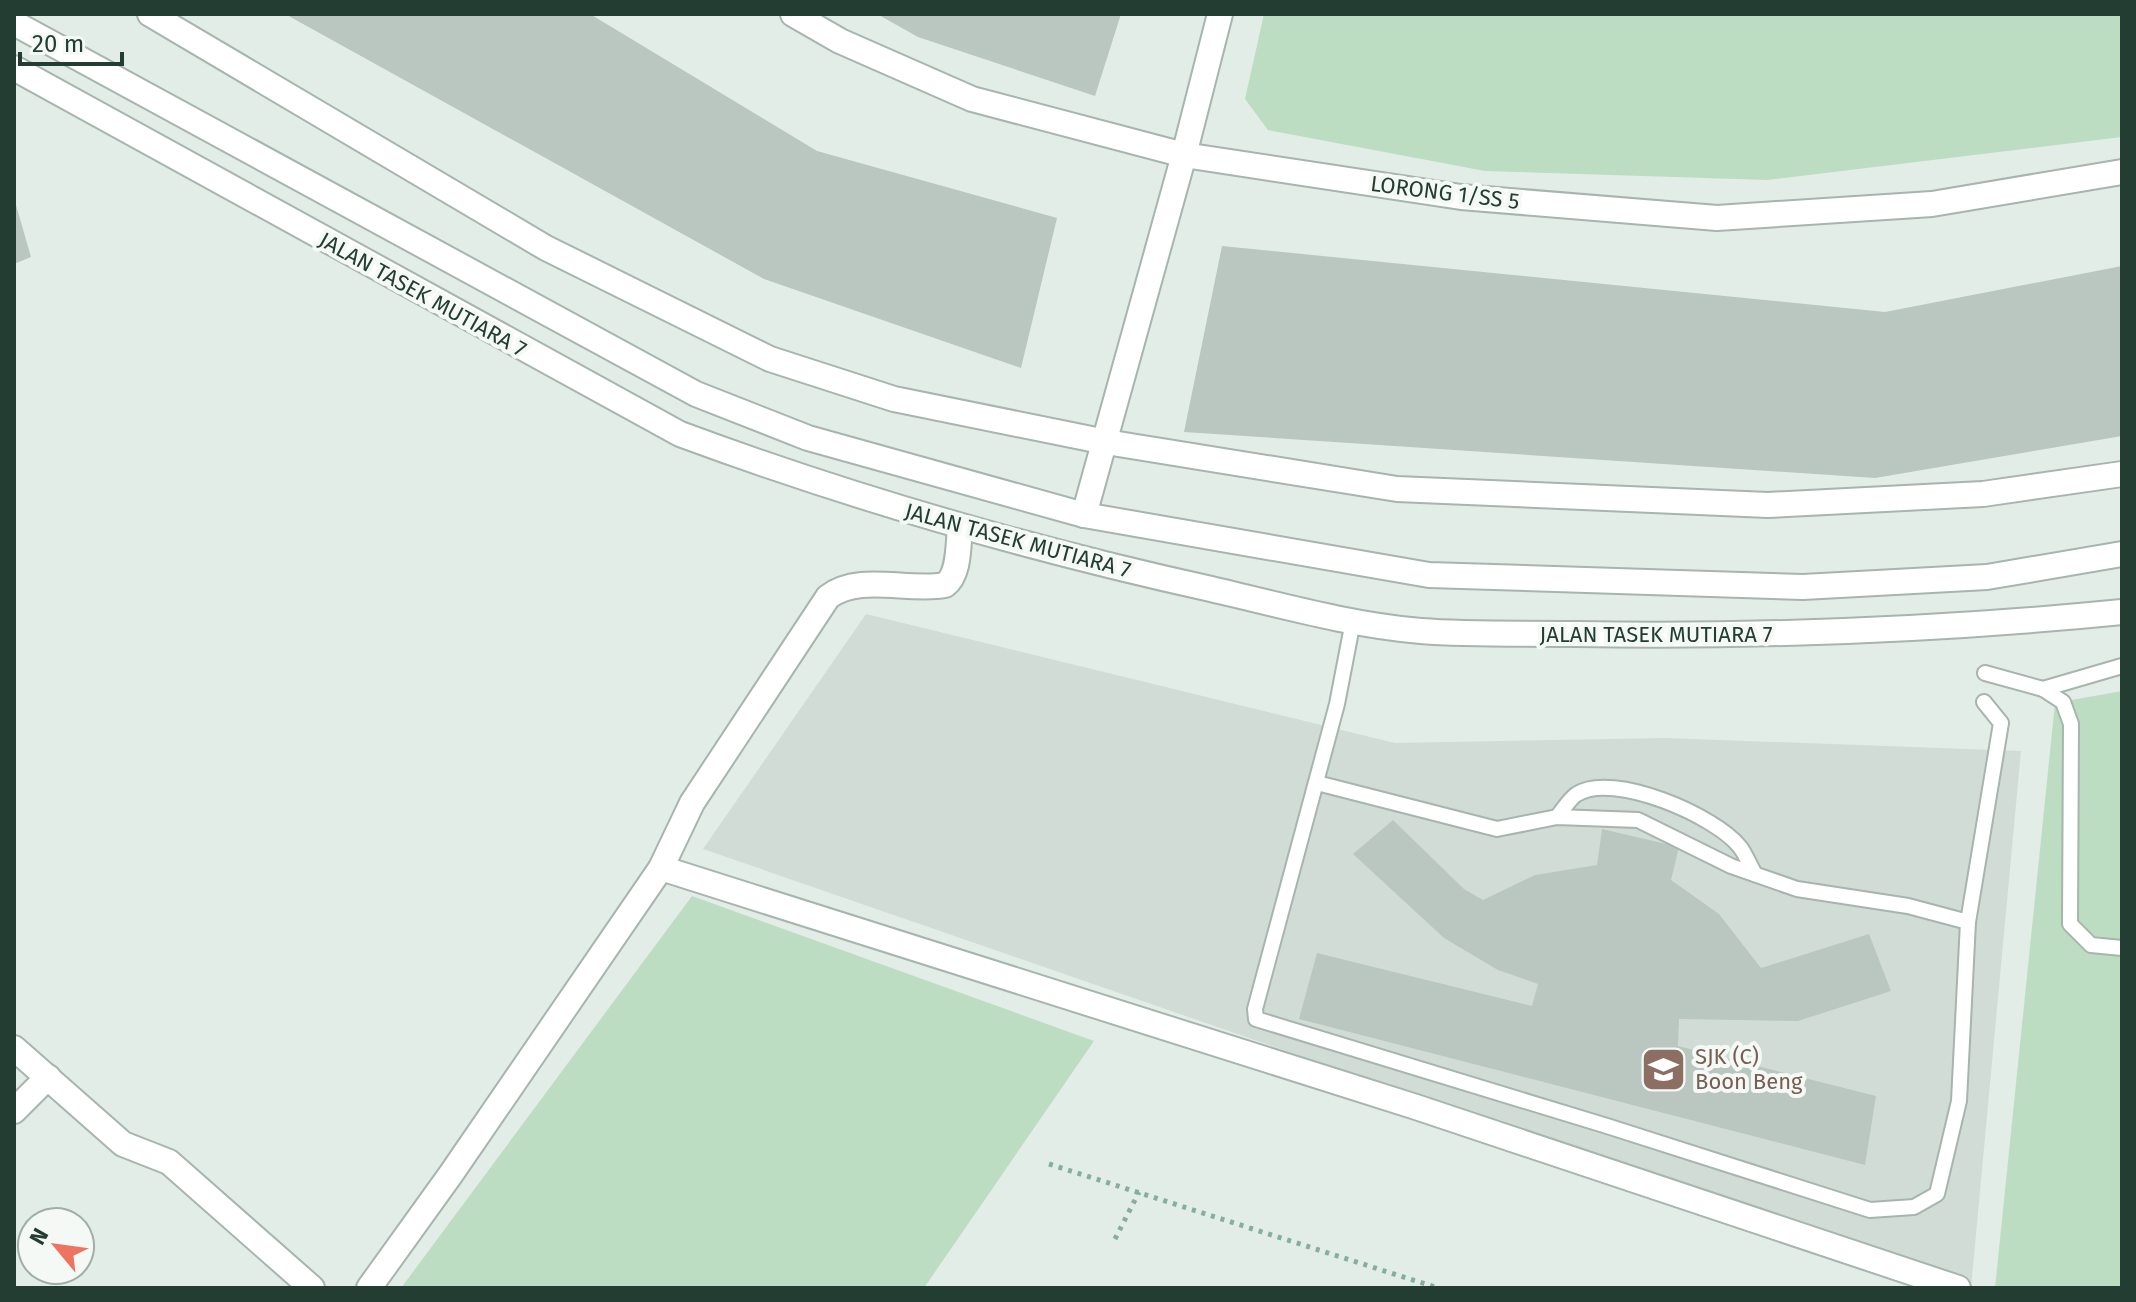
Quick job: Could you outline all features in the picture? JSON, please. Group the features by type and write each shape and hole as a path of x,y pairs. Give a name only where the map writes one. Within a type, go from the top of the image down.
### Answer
{"street":[{"path":"150,14 546,248 770,359 894,399 1106,442 1397,489 1753,504 1983,494 2122,474"},
{"name":"LORONG 1/SS 5","path":"793,14 840,41 972,99 1184,155 1461,197 1717,218 1932,204 2122,172"},
{"path":"1084,515 1220,14"},
{"name":"JALAN TASEK MUTIARA 7","path":"14,23 696,394 808,438 1084,515 1429,575 1803,587 1987,577 2122,554"},
{"name":"JALAN TASEK MUTIARA 7","path":"14,68 680,434 797,477 960,527 1164,579 1353,621 1422,631 1780,635 1987,624 2122,612"},
{"path":"369,1288 661,868 692,803 828,597 840,588 858,586 945,585 951,581 955,571 960,527"},
{"path":"661,868 1416,1107 1958,1288"},
{"path":"14,1048 123,1144 169,1162 312,1288"},
{"path":"14,1111 48,1077"}],"lane":[{"path":"1353,621 1337,704 1255,1009 1256,1019 1870,1210 1914,1207 1937,1194 1959,1101 1968,922 2001,723 1984,702"},
{"path":"2043,689 2122,666"},
{"path":"1985,673 2043,689 2063,702 2071,724 2070,924 2091,945 2122,948"},
{"path":"1317,783 1497,829 1557,817 1638,820 1731,866 1797,889 1908,906 1968,922"},
{"path":"1557,817 1577,793 1603,787 1644,792 1699,815 1739,846 1755,874"}],"path":[{"path":"1049,1164 1438,1288"},
{"path":"1115,1239 1139,1192"}],"shaded area":[{"name":"SJK (C) Boon Beng","path":"866,614 1395,743 1666,738 2021,751 1971,1288 703,849"}],"green space":[{"path":"1264,14 2122,14 2122,137 1767,180 1485,171 1268,130 1245,99"},
{"path":"2122,691 2122,1288 1995,1288 2055,703"},
{"path":"692,896 1094,1041 924,1288 401,1288"}],"building":[{"path":"285,14 590,14 817,151 1057,218 1021,368 764,279"},
{"path":"877,14 1121,14 1095,96 918,37"},
{"path":"14,198 31,257 14,264"},
{"path":"1222,246 1885,312 2122,266 2122,436 1875,478 1184,432"},
{"path":"1393,820 1464,889 1483,900 1535,875 1597,865 1602,829 1679,847 1671,880 1719,914 1761,968 1869,934 1891,991 1798,1021 1679,1019 1678,1046 1876,1096 1865,1165 1299,1019 1317,953 1532,1006 1538,984 1498,970 1444,938 1353,854"}],"place":[{"name":"SJK (C) Boon Beng","path":"1664,1069"}]}
